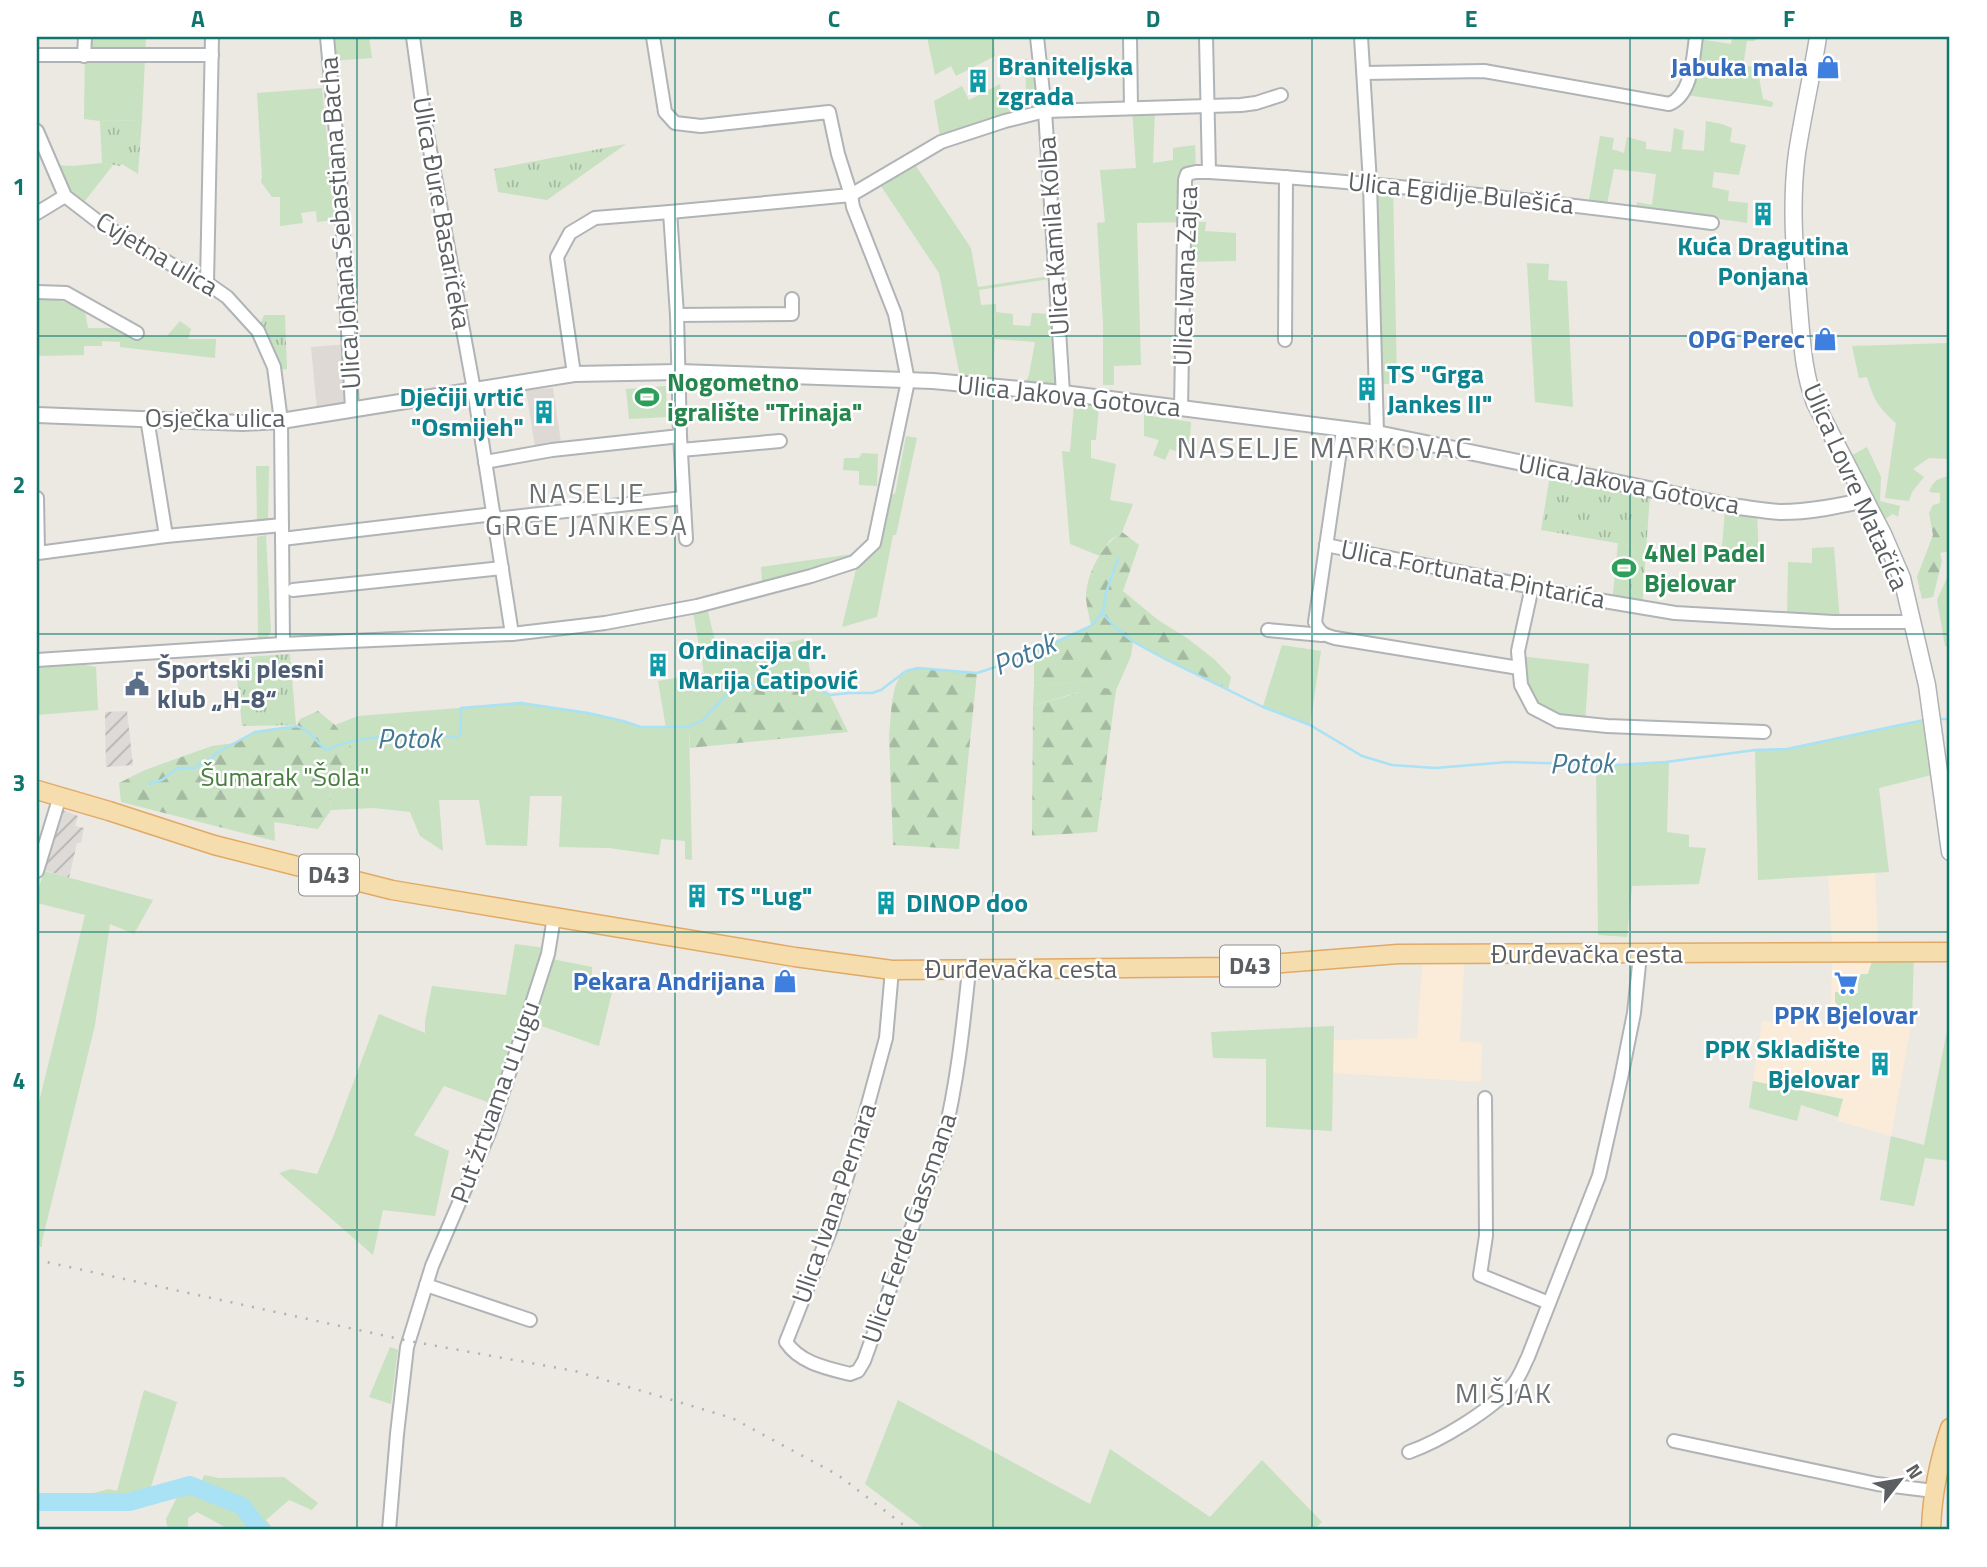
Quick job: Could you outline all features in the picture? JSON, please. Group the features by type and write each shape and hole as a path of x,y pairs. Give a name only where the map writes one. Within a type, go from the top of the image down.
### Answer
{"main road":[{"name":"Ulica Lovre Matačića","path":"1818,37 1797,154 1794,201 1794,249 1804,361 1808,385 1815,403 1883,534 1902,578 1927,685 1950,852"},
{"name":"D43","path":"37,790 60,796"},
{"name":"Đurđevačka cesta","path":"60,796 214,845 392,890 796,957 892,970 1232,967 1398,954 1950,953"},
{"path":"1931,1530 1934,1491 1950,1428"}],"street":[{"path":"84,56 85,37"},
{"path":"206,283 212,37"},
{"name":"Ulica Johana Sebastiana Bacha","path":"327,37 340,176 352,409"},
{"name":"Ulica Đure Basaričeka","path":"413,37 426,129 474,390 512,634"},
{"path":"37,660 283,643 512,634 605,623 697,606 811,576 854,562 874,543 908,381 895,314 853,207 838,155 830,113 701,126 675,123 665,112 653,37"},
{"name":"Ulica Kamila Kolba","path":"1037,37 1045,111 1063,393"},
{"path":"1130,37 1131,108"},
{"name":"Ulica Ivana Zajca","path":"1181,409 1185,180 1186,174 1209,172 1206,37"},
{"path":"1362,37 1370,183 1377,433"},
{"path":"1364,73 1484,71 1669,104 1678,100 1684,91 1696,37"},
{"path":"37,55 212,55"},
{"path":"574,374 557,257 570,233 595,218 851,195 941,142 1045,111 1256,103 1281,95"},
{"name":"Cvjetna ulica","path":"37,131 65,196 100,223 227,297 258,331 274,367 281,421 283,643"},
{"name":"Ulica Egidije Bulešića","path":"1209,172 1370,183 1556,202 1712,223"},
{"path":"1285,340 1286,177"},
{"path":"37,213 65,196"},
{"path":"670,212 686,538"},
{"path":"37,292 66,293 137,333"},
{"path":"677,315 792,314 792,299"},
{"name":"Ulica Jakova Gotovca","path":"474,390 574,374 679,372 996,386 1377,433 1764,511 1820,509 1866,500"},
{"name":"Osječka ulica","path":"37,415 281,421 474,390"},
{"path":"146,418 166,536"},
{"path":"1322,635 1315,622 1343,430"},
{"path":"485,462 552,450 780,441"},
{"path":"37,498 38,553 166,536 282,525"},
{"path":"282,539 683,498"},
{"name":"Ulica Fortunata Pintarića","path":"1326,545 1586,598 1675,613 1833,622 1912,622"},
{"path":"293,590 502,568"},
{"path":"1532,587 1518,651 1521,685 1533,708 1558,721 1607,726 1764,732"},
{"path":"1268,630 1322,635 1520,668"},
{"path":"37,871 60,796"},
{"name":"Put žrtvama u Lugu","path":"389,1530 407,1347 432,1266 489,1133 548,954 554,917"},
{"path":"1409,1452 1458,1427 1491,1405 1513,1385 1528,1357 1598,1176 1634,1013 1640,955"},
{"name":"Ulica Ivana Pernara","path":"864,1361 858,1370 850,1374 803,1359 786,1342 830,1231 858,1141 886,1038 892,970"},
{"name":"Ulica Ferde Gassmana","path":"864,1361 943,1141 958,1066 969,970"},
{"path":"1485,1098 1486,1236 1480,1275 1549,1303"},
{"path":"426,1285 530,1320"},
{"path":"1674,1441 1877,1484 1934,1491"}],"shaded area":[{"path":"349,344 352,404 317,410 311,347"},
{"path":"553,388 562,449 536,453 526,390"},
{"path":"127,711 133,765 106,767 105,712"},
{"path":"57,808 78,816 75,826 84,828 81,843 77,843 69,878 38,868"},
{"path":"1875,873 1878,945 1832,946 1828,876"},
{"path":"1832,953 1872,953 1868,974 1859,993 1842,1010 1912,1020 1891,1136 1837,1121 1843,1099 1753,1081 1762,1021 1828,1024"},
{"path":"1423,954 1465,954 1460,1041 1482,1043 1481,1082 1333,1073 1334,1040 1417,1038"}],"green space":[{"path":"85,37 146,37 142,120 84,119"},
{"path":"327,37 369,37 372,58 330,61"},
{"path":"927,37 994,38 995,56 956,76 951,66 935,75"},
{"path":"1732,37 1756,37 1755,41 1747,41 1743,66 1757,67 1763,99 1773,102 1772,107 1686,95 1698,39 1731,44"},
{"path":"1025,59 1034,59 1038,112 941,142 934,101 962,86 969,100 1000,84 1001,92 1026,89"},
{"path":"322,88 335,220 317,222 316,211 301,213 303,223 280,226 280,197 272,197 261,182 257,93"},
{"path":"1155,107 1153,163 1173,160 1173,148 1195,145 1196,172 1187,174 1184,222 1137,223 1141,365 1114,366 1114,385 1103,385 1103,323 1097,223 1105,222 1100,170 1136,168 1132,109"},
{"path":"142,120 138,174 122,164 102,163 100,121"},
{"path":"1706,121 1732,128 1730,142 1746,145 1739,175 1714,172 1712,187 1729,191 1728,201 1748,203 1747,223 1671,212 1636,211 1637,202 1652,205 1656,174 1614,169 1606,209 1588,206 1600,136 1614,138 1612,149 1624,153 1627,137 1646,142 1646,149 1671,152 1674,128 1684,131 1682,149 1704,151"},
{"path":"626,144 547,200 498,192 494,169"},
{"path":"912,160 971,248 978,287 1056,275 1056,278 979,290 981,305 996,304 996,312 1013,314 1013,325 1030,326 1032,313 1053,314 1055,385 1025,384 1035,342 995,339 993,379 960,376 939,273 877,180"},
{"path":"102,163 113,165 80,207 51,165 73,166"},
{"path":"1393,185 1397,384 1377,384 1374,187"},
{"path":"1184,222 1206,222 1205,231 1236,233 1236,261 1184,262"},
{"path":"1527,263 1549,264 1548,280 1567,281 1573,407 1535,402"},
{"path":"37,300 66,302 85,312 88,328 121,328 134,335 167,336 180,321 191,329 188,339 216,339 215,358 120,347 120,342 102,341 102,346 84,346 84,355 37,356"},
{"path":"264,315 285,315 287,369 274,370 258,331"},
{"path":"1950,343 1950,459 1929,458 1913,469 1924,477 1912,492 1909,501 1885,498 1896,423 1877,403 1867,377 1859,378 1852,346"},
{"name":"Nogometno igralište \"Trinaja\"","path":"666,386 667,417 629,419 626,389"},
{"path":"1074,404 1099,406 1096,440 1091,440 1091,458 1116,464 1110,500 1133,504 1122,532 1110,540 1100,556 1070,544 1062,451 1070,452"},
{"path":"1144,415 1191,422 1189,456 1170,449 1165,460 1153,455 1159,440 1144,436"},
{"path":"906,436 917,438 896,535 893,535 877,617 842,627 856,569 854,562 874,543 885,492 895,494"},
{"path":"1867,447 1881,477 1880,501 1900,506 1898,517 1893,514 1880,522 1847,458"},
{"path":"862,453 878,454 877,486 859,485 859,471 843,470 844,458 859,458"},
{"path":"256,466 269,466 268,521 257,521"},
{"path":"1550,475 1650,494 1642,608 1629,605 1634,546 1541,530"},
{"path":"1950,476 1950,551 1940,553 1942,561 1933,597 1922,599 1917,577 1933,535 1929,513 1933,505 1940,503 1940,493 1929,492 1937,480"},
{"path":"1725,510 1757,514 1759,557 1721,559"},
{"path":"1122,532 1139,545 1123,591 1158,620 1215,660 1231,677 1228,690 1133,641 1131,656 1116,668 1088,681 1034,686 1034,652 1091,626 1086,596 1089,579 1104,549"},
{"path":"266,535 271,631 268,637 258,639 257,537"},
{"path":"1618,543 1634,546 1629,605 1612,603"},
{"path":"1834,547 1840,622 1787,619 1788,562 1812,563 1812,548"},
{"path":"853,554 854,559 762,583 761,567"},
{"path":"1950,571 1950,646 1945,646 1937,600"},
{"path":"706,603 719,658 804,639 813,686 804,689 762,688 729,692 703,720 689,727 692,860 685,859 685,841 661,839 659,855 609,848 559,847 562,796 530,796 527,846 486,845 479,800 439,800 443,851 420,836 410,812 374,808 331,810 330,788 343,774 361,762 335,725 358,716 521,703 588,713 641,727 666,728 658,681 704,673 692,607"},
{"path":"1282,645 1321,651 1310,725 1263,706"},
{"path":"290,654 296,725 242,726 235,658"},
{"path":"1131,656 1116,690 1085,691 1033,706 1034,686 1088,681 1116,668"},
{"path":"1519,656 1589,664 1585,723 1533,708"},
{"path":"37,667 96,667 98,710 37,715"},
{"path":"918,668 977,673 959,849 893,845 889,735 892,700 901,675"},
{"path":"747,684 780,690 813,686 830,695 848,732 690,748 689,727 703,720 729,692"},
{"path":"1104,688 1116,690 1097,832 1032,836 1033,706"},
{"name":"Šumarak \"Šola\"","path":"318,711 335,725 362,762 343,774 330,788 331,810 318,829 274,822 275,841 121,802 119,783 145,770 212,746 235,743 255,732 297,726 300,719"},
{"path":"1925,720 1940,773 1879,788 1889,872 1758,880 1755,750 1787,749"},
{"path":"1669,762 1667,832 1689,835 1689,847 1706,848 1699,884 1632,886 1627,937 1598,935 1596,764"},
{"path":"44,871 153,900 134,934 110,924 95,1025 42,1247 37,1246 37,1110 85,915 37,903"},
{"path":"515,944 545,948 547,958 592,967 592,979 613,988 599,1046 527,1021 498,1106 444,1086 414,1135 449,1151 435,1216 383,1210 373,1255 279,1173 291,1169 317,1174 379,1014 425,1033 432,986 506,995"},
{"path":"1914,952 1912,1020 1842,1010 1835,1002 1835,992 1858,993 1858,974 1868,974 1872,953"},
{"path":"1950,1016 1950,1161 1925,1158 1914,1206 1880,1200 1891,1136 1924,1145"},
{"path":"1334,1026 1332,1131 1266,1127 1266,1059 1213,1058 1211,1032"},
{"path":"1753,1081 1843,1099 1838,1117 1801,1105 1797,1121 1749,1108"},
{"path":"390,1347 398,1350 391,1404 369,1397"},
{"path":"144,1390 177,1402 150,1490 190,1485 199,1489 204,1475 219,1478 284,1477 318,1503 312,1510 289,1500 266,1520 274,1530 227,1530 197,1512 188,1518 188,1530 168,1530 166,1519 177,1497 163,1493 129,1502 60,1502 109,1489 117,1491"},
{"path":"898,1400 1090,1504 1110,1449 1210,1517 1262,1460 1322,1522 1314,1530 926,1530 865,1484"}],"waterway":[{"path":"1103,612 1106,593 1118,559"},
{"name":"Potok","path":"149,784 162,780 178,768 195,768 255,732 297,726 307,731 326,750 341,744 373,738 457,737 460,735 461,708 521,703 588,713 641,727 689,727 703,720 729,692 747,684 784,689 813,686 830,695 872,693 881,690 906,671 918,668 977,673 1014,661 1091,626 1102,613 1132,641 1163,658 1263,707 1310,725 1362,756 1392,765 1435,768 1508,762 1617,765 1666,762 1755,750 1787,749 1924,720"},
{"path":"1938,719 1950,719"},
{"path":"37,1502 129,1502 190,1485 242,1506 260,1530"}],"railway":[{"path":"37,1260 409,1341 575,1371 732,1418 838,1475 910,1530"}],"place":[{"name":"Jabuka mala","path":"1828,67"},
{"name":"Braniteljska zgrada","path":"978,81"},
{"name":"Kuća Dragutina Ponjana","path":"1763,214"},
{"name":"OPG Perec","path":"1825,339"},
{"name":"TS \"Grga Jankes II\"","path":"1367,389"},
{"name":"Nogometno igralište \"Trinaja\"","path":"647,397"},
{"name":"Dječiji vrtić \"Osmijeh\"","path":"544,412"},
{"name":"4Nel Padel Bjelovar","path":"1624,568"},
{"name":"Ordinacija dr. Marija Čatipović","path":"658,665"},
{"name":"Športski plesni klub „H-8“","path":"137,684"},
{"name":"TS \"Lug\"","path":"697,896"},
{"name":"DINOP doo","path":"886,903"},
{"name":"Pekara Andrijana","path":"785,981"},
{"name":"PPK Bjelovar","path":"1846,983"},
{"name":"PPK Skladište Bjelovar","path":"1880,1064"}],"district":[{"name":"NASELJE MARKOVAC","path":"1325,448"},
{"name":"NASELJE GRGE JANKESA","path":"587,509"},
{"name":"MIŠJAK","path":"1504,1393"}]}
